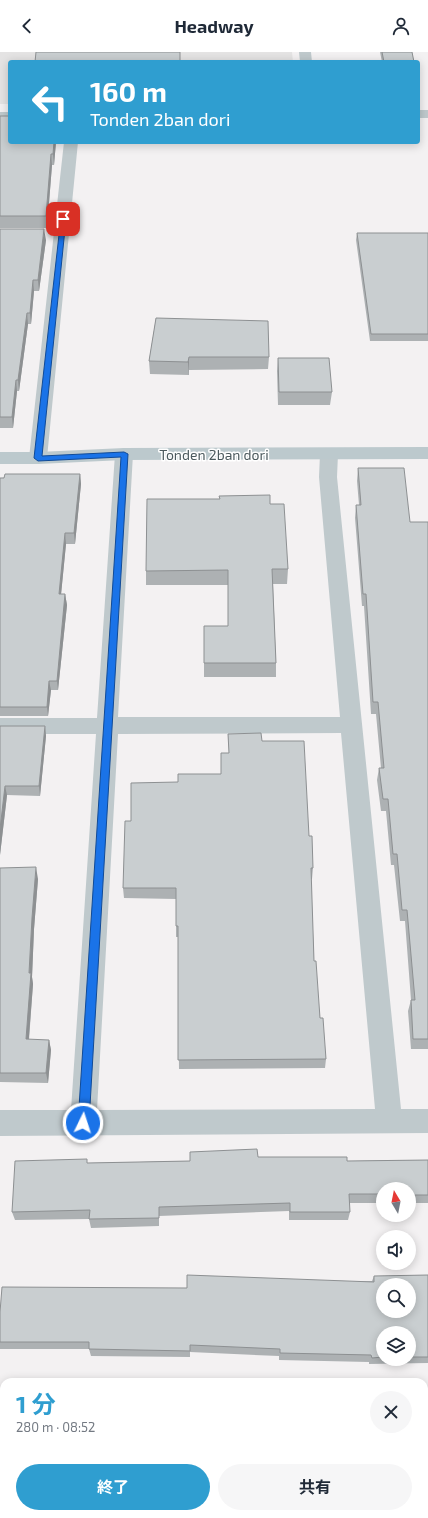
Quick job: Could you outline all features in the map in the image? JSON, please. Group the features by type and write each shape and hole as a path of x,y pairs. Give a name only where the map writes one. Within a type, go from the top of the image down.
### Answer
{"street":[{"path":"38,458 54,234 71,144"},
{"name":"Tonden 2ban dori","path":"0,458 38,458 124,454 428,453"},
{"path":"83,1123 124,454"},
{"path":"329,454 328,477 389,1121"},
{"path":"0,726 351,725"},
{"path":"0,1123 428,1121"}],"shaded area":[{"path":"0,52 292,52 293,60 8,60 8,104 0,104"}],"building":[{"path":"36,52 180,52 180,60 35,60"},
{"path":"382,52 412,52 414,60 384,60"},
{"path":"0,116 8,116 8,144 54,144 53,154 51,154 46,216 0,216"},
{"path":"0,229 44,229 38,280 33,280 30,313 27,313 18,380 16,380 12,417 0,417"},
{"path":"357,233 428,233 428,334 371,334"},
{"path":"156,318 268,321 269,357 189,357 188,362 149,361"},
{"path":"278,358 329,358 332,392 279,392"},
{"path":"358,468 404,468 410,522 428,522 428,1039 413,1039 411,1000 415,1000 407,910 402,910 397,854 393,854 388,799 383,799 379,768 384,768 378,702 373,702 366,594 363,594 356,505 361,505"},
{"path":"5,474 80,474 74,533 65,533 59,594 65,594 57,681 49,681 47,707 0,707 0,478 4,478"},
{"path":"270,495 270,504 284,504 288,569 272,569 276,663 204,663 204,626 228,626 228,570 146,571 147,499 220,499 219,496"},
{"path":"0,726 45,726 39,786 5,786 0,829"},
{"path":"261,733 262,741 304,741 309,836 312,836 313,868 311,868 314,961 316,961 320,1018 323,1018 326,1059 178,1060 178,926 176,926 176,888 123,888 125,821 131,821 131,783 178,782 178,774 221,774 221,753 229,753 228,734"},
{"path":"36,867 26,1039 49,1040 46,1073 0,1073 0,868"},
{"path":"257,1149 258,1157 347,1157 347,1161 428,1160 428,1195 416,1195 416,1182 376,1182 376,1194 349,1194 350,1212 290,1212 290,1203 159,1207 159,1218 89,1219 90,1210 12,1212 15,1161 87,1159 87,1163 190,1161 190,1152"},
{"path":"187,1275 374,1282 374,1276 428,1275 428,1357 416,1357 416,1326 376,1326 376,1358 372,1358 371,1355 280,1353 280,1349 190,1345 190,1351 89,1349 89,1342 0,1342 2,1287 187,1288"}],"route":[{"path":"63,219 38,458 124,454 108,738 83,1123"}]}
